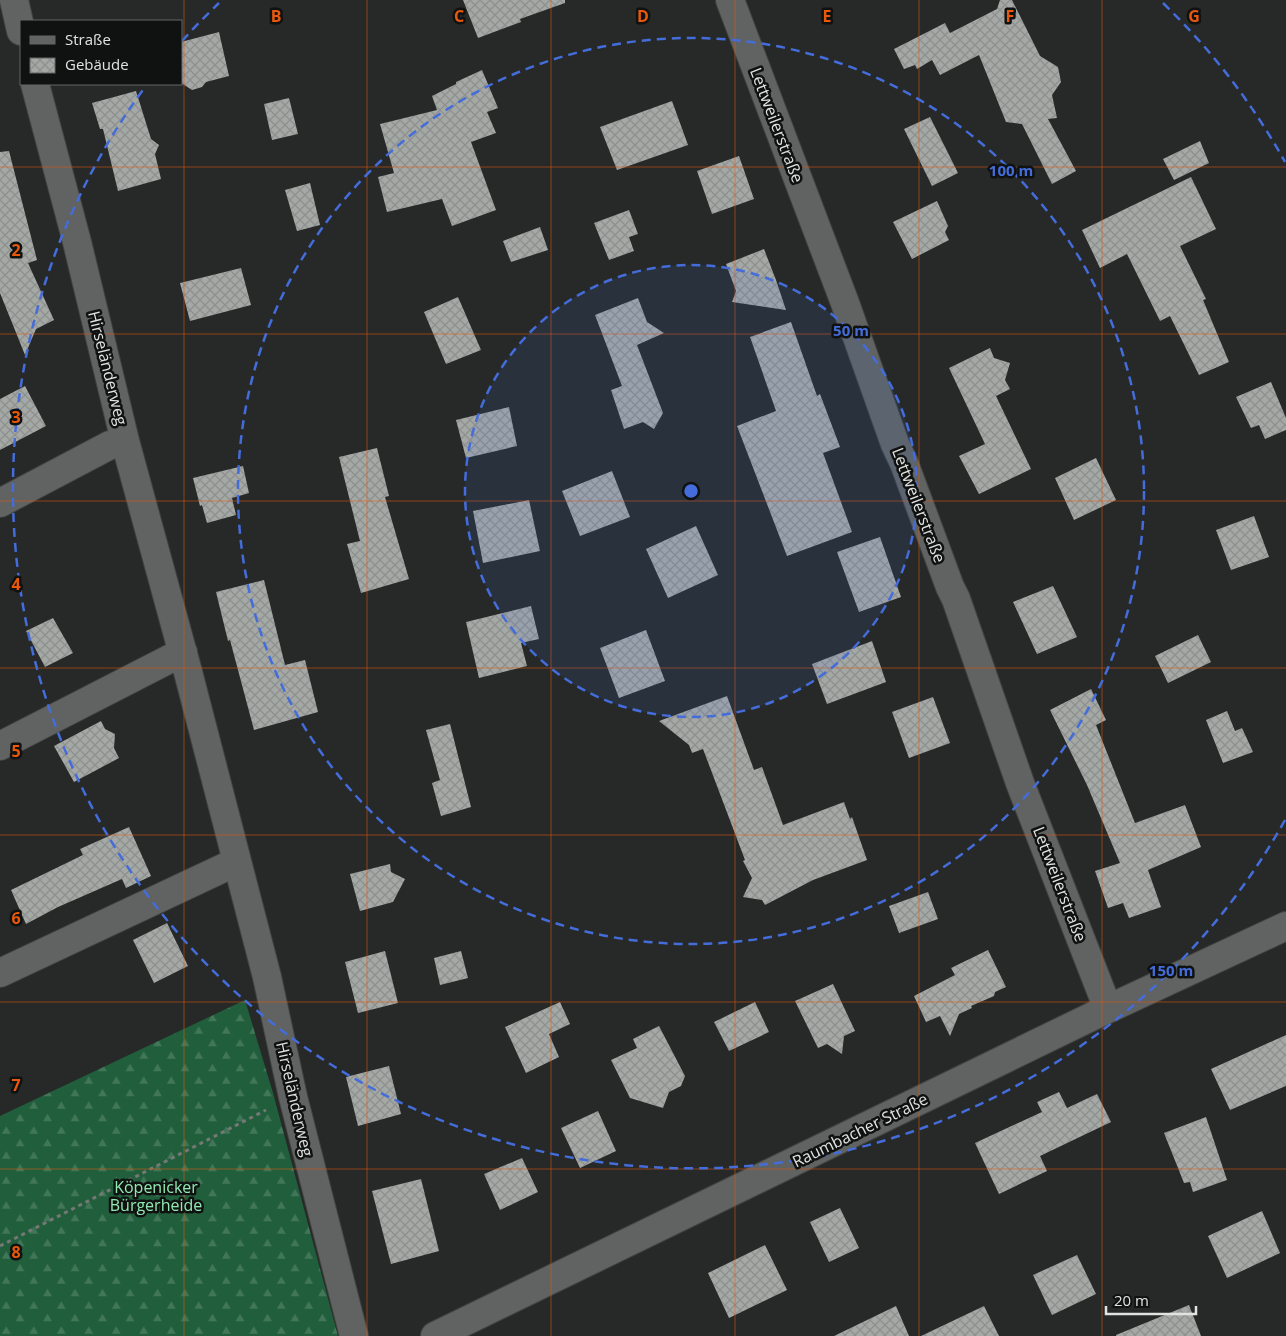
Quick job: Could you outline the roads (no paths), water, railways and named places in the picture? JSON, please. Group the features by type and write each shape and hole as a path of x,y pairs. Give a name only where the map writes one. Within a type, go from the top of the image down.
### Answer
{"street":[{"name":"Lettweilerstraße","path":"730,0 845,304 895,444 956,599 1020,783 1108,1009"},
{"name":"Hirseländerweg","path":"35,85 77,242 125,441 183,652 267,977 293,1097 354,1336"},
{"path":"0,503 110,445 125,441"},
{"path":"0,746 183,652"},
{"path":"0,973 236,862"},
{"name":"Raumbacher Straße","path":"435,1336 1108,1009 1286,926"}],"park label":[{"name":"Köpenicker Bürgerheide","path":"156,1196"}]}
